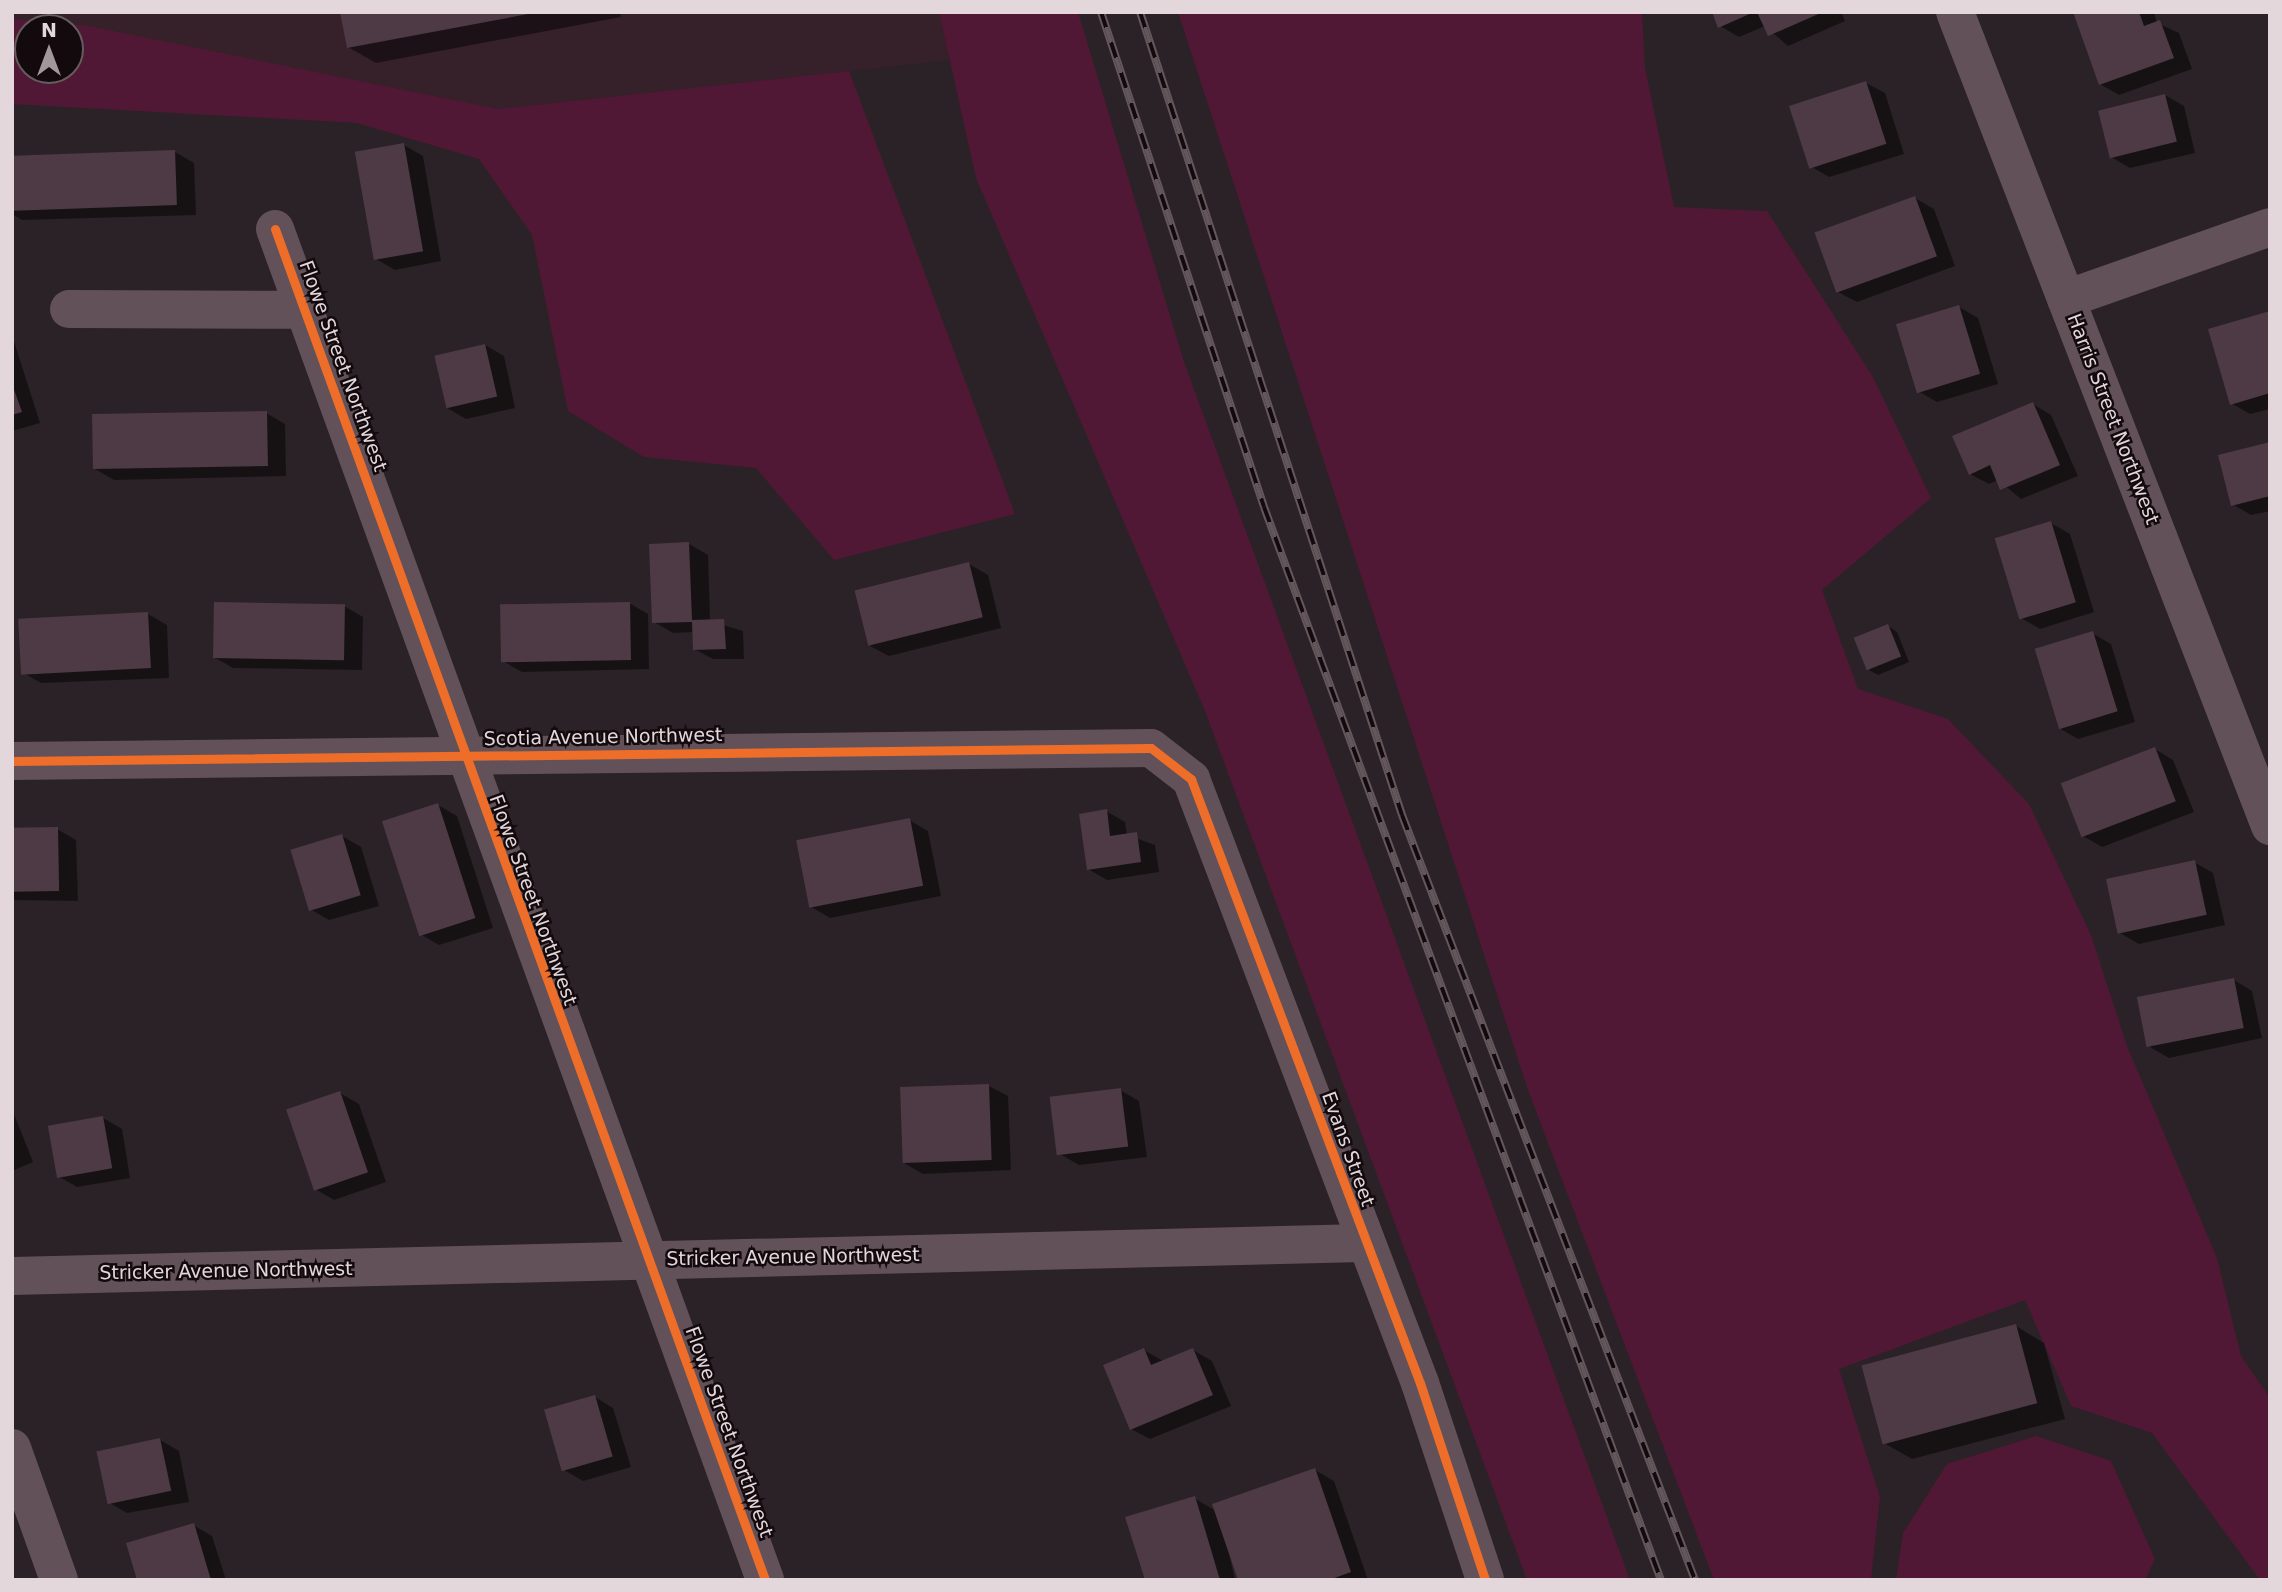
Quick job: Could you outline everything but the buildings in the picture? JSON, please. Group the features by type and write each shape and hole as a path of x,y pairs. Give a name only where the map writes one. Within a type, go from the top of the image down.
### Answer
{"street":[{"name":"Harris Street Northwest","path":"1955,12 2270,827"},
{"path":"2066,299 2270,227"},
{"name":"Flowe Street Northwest","path":"275,229 462,756 765,1580"},
{"path":"69,309 305,310"},
{"name":"Scotia Avenue Northwest","path":"12,761 1151,748"},
{"name":"Evans Street","path":"1151,748 1191,779 1364,1243 1420,1383 1485,1580"},
{"name":"Stricker Avenue Northwest","path":"12,1276 1364,1243"},
{"path":"12,1448 60,1580"}],"shaded area":[{"path":"12,12 939,12 950,60 499,109 84,25 84,14 14,14 12,19"},
{"path":"939,12 1078,12 1184,362 1630,1580 1527,1580 1205,711 976,178"},
{"path":"1178,12 1642,12 1645,68 1674,207 1767,211 1873,377 1931,498 1822,590 1858,689 1948,719 2029,804 2091,935 2127,1046 2217,1258 2241,1356 2270,1398 2270,1580 2260,1580 2152,1433 2071,1406 2025,1300 1839,1369 1880,1497 1871,1580 1714,1580 1528,1090"},
{"path":"12,19 14,84 84,84 84,25 499,109 849,71 1015,514 834,560 756,468 644,457 568,411 532,235 479,159 357,123 12,104"},
{"path":"2036,1436 2111,1461 2155,1559 2145,1580 1896,1580 1903,1533 1947,1464"}],"railway":[{"path":"1101,12 1264,507 1661,1580"},
{"path":"1140,12 1402,815 1695,1580"}],"cycle path":[{"path":"275,229 765,1580"},
{"path":"12,761 1151,748 1191,779 1420,1383 1485,1580"}]}
